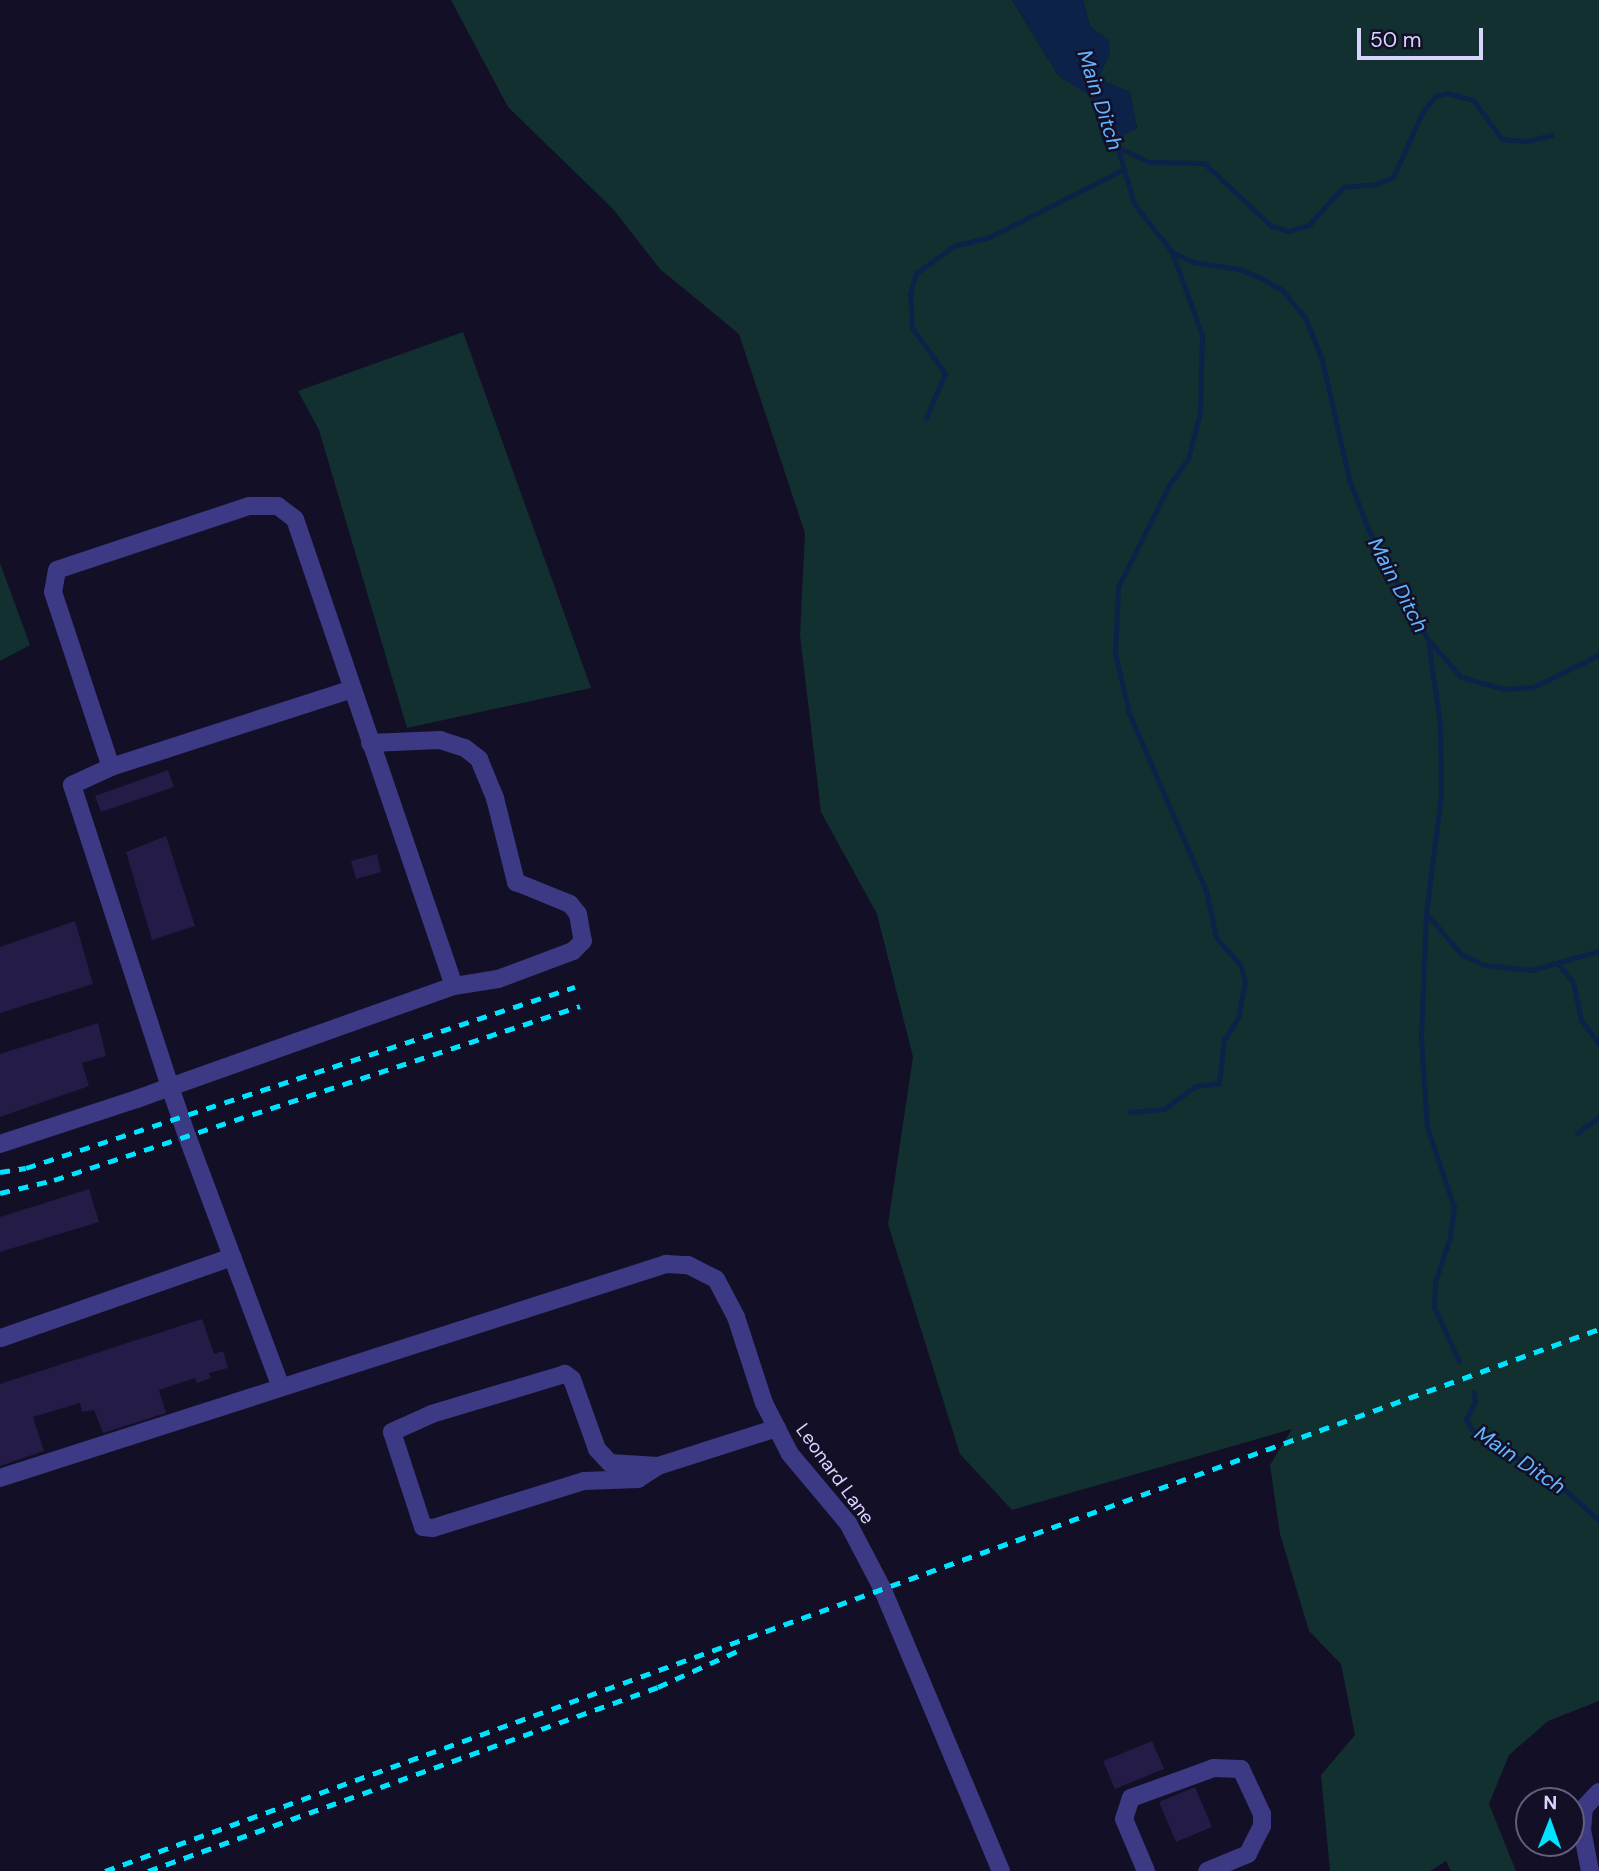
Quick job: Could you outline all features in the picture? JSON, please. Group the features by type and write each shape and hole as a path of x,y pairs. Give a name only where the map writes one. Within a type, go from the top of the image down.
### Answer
{"street":[{"path":"111,767 53,592 57,569 249,506 278,506 295,519 454,986"},
{"path":"280,1385 170,1087 72,785 111,767 352,689"},
{"path":"0,1144 454,986 498,979 573,951 583,941 578,914 570,904 516,881 492,787 479,759 465,748 440,740 370,743"},
{"path":"1,1338 232,1257"},
{"name":"Leonard Lane","path":"0,1478 280,1385 666,1264 688,1265 716,1279 736,1317 764,1404 790,1454 848,1523 882,1588 1001,1871"},
{"path":"658,1466 610,1463 597,1448 572,1379 565,1374 432,1414 392,1432 423,1527 433,1528 584,1481 638,1479 658,1466 777,1428"},
{"path":"1146,1871 1124,1819 1131,1798 1214,1768 1241,1769 1262,1814 1262,1826 1248,1854 1207,1871"},
{"path":"1590,1871 1582,1830 1584,1808 1599,1792"}],"green space":[{"path":"451,0 1012,0 1058,75 1091,96 1103,143 1137,128 1130,92 1098,79 1110,53 1090,26 1083,0 1599,0 1599,1701 1548,1721 1509,1755 1489,1804 1516,1871 1451,1871 1446,1861 1430,1871 1330,1871 1321,1775 1355,1735 1341,1664 1309,1631 1280,1534 1270,1465 1292,1429 1012,1510 960,1454 888,1224 913,1057 877,914 821,812 800,635 805,533 739,334 660,269 613,209 508,107"},
{"path":"463,332 591,688 407,728 319,430 298,391"},
{"path":"0,563 30,645 0,661"}],"water":[{"path":"1012,0 1083,0 1090,26 1109,40 1110,53 1098,79 1130,92 1137,129 1103,143 1091,97 1058,75"}],"building":[{"path":"168,770 174,787 101,812 95,796"},
{"path":"166,836 195,926 152,940 126,852"},
{"path":"377,854 381,872 356,879 351,861"},
{"path":"75,921 93,984 0,1013 0,947"},
{"path":"98,1023 106,1056 82,1063 89,1086 0,1117 0,1054"},
{"path":"89,1189 99,1222 0,1252 0,1217"},
{"path":"202,1319 214,1354 223,1351 228,1368 209,1373 211,1378 197,1383 195,1378 159,1390 166,1413 103,1433 94,1410 82,1412 80,1403 33,1417 44,1451 0,1466 0,1384"},
{"path":"1152,1741 1164,1769 1115,1789 1103,1761"},
{"path":"1195,1787 1212,1827 1176,1842 1159,1802"}],"waterway":[{"path":"1117,147 1149,162 1204,163 1271,226 1288,231 1309,225 1343,187 1376,184 1393,177 1423,111 1436,96 1447,93 1473,100 1502,139 1527,141 1551,135"},
{"name":"Main Ditch","path":"1113,132 1134,204 1172,252 1193,262 1239,269 1263,279 1282,290 1305,317 1322,360 1349,479 1368,529 1428,640 1440,724 1441,795 1426,913 1421,1039 1427,1127 1454,1207 1450,1237 1435,1282 1434,1307 1459,1361"},
{"path":"926,418 945,373 912,328 910,294 916,273 954,246 990,237 1122,170"},
{"path":"1130,1112 1164,1109 1196,1086 1219,1083 1224,1040 1238,1018 1245,983 1241,966 1216,937 1206,891 1129,713 1115,653 1118,587 1169,485 1188,459 1200,412 1202,335 1172,252"},
{"path":"1430,642 1461,677 1504,689 1533,687 1599,655"},
{"path":"1426,913 1461,954 1485,965 1531,970 1599,951"},
{"path":"1558,964 1573,982 1581,1020 1599,1044"},
{"path":"1577,1133 1599,1117"},
{"name":"Main Ditch","path":"1474,1392 1475,1402 1466,1419 1471,1429 1557,1483 1599,1520"}],"railway":[{"path":"0,1172 26,1168 575,987"},
{"path":"0,1193 54,1180 580,1006"},
{"path":"105,1871 1599,1329"},
{"path":"148,1871 658,1687 744,1648"}]}
